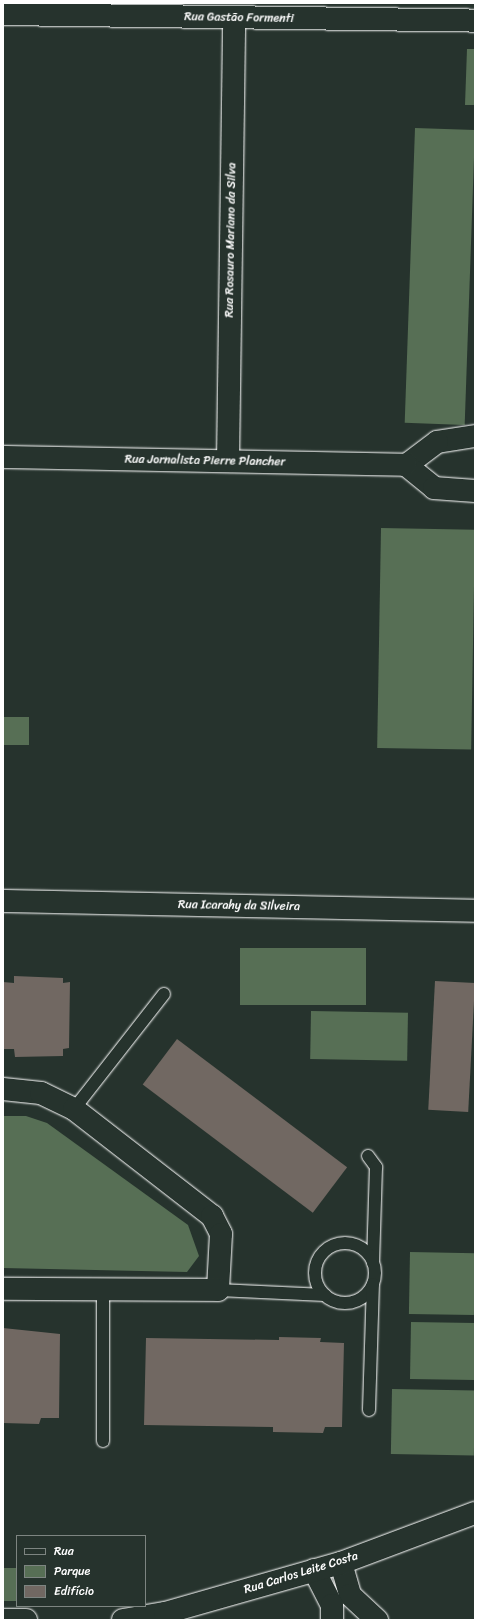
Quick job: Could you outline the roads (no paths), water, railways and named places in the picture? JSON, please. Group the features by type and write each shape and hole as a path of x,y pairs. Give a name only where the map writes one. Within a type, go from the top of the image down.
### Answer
{"street":[{"name":"Rua Gastão Formenti","path":"3,14 475,21"},
{"name":"Rua Rosauro Mariano da Silva","path":"228,461 234,18"},
{"path":"475,436 437,442 406,465 434,488 475,491"},
{"name":"Rua Jornalista Pierre Plancher","path":"3,457 406,465"},
{"name":"Rua Icarahy da Silveira","path":"3,901 475,911"},
{"path":"3,1089 41,1093 74,1110 218,1222 221,1234 218,1290 3,1289"},
{"name":"Rua Carlos Leite Costa","path":"123,1620 165,1613 341,1563 475,1514"},
{"path":"341,1563 350,1595 377,1620"},
{"path":"314,1570 332,1605 332,1620"},
{"path":"3,1620 26,1620"}],"lane":[{"path":"74,1110 164,994"},
{"path":"368,1156 376,1167 369,1410"},
{"path":"373,1263 368,1254 352,1244 342,1243 324,1251 318,1259 315,1278 325,1295 333,1301 352,1302 369,1291 373,1282"},
{"path":"103,1290 103,1441"},
{"path":"218,1290 325,1295"}]}
